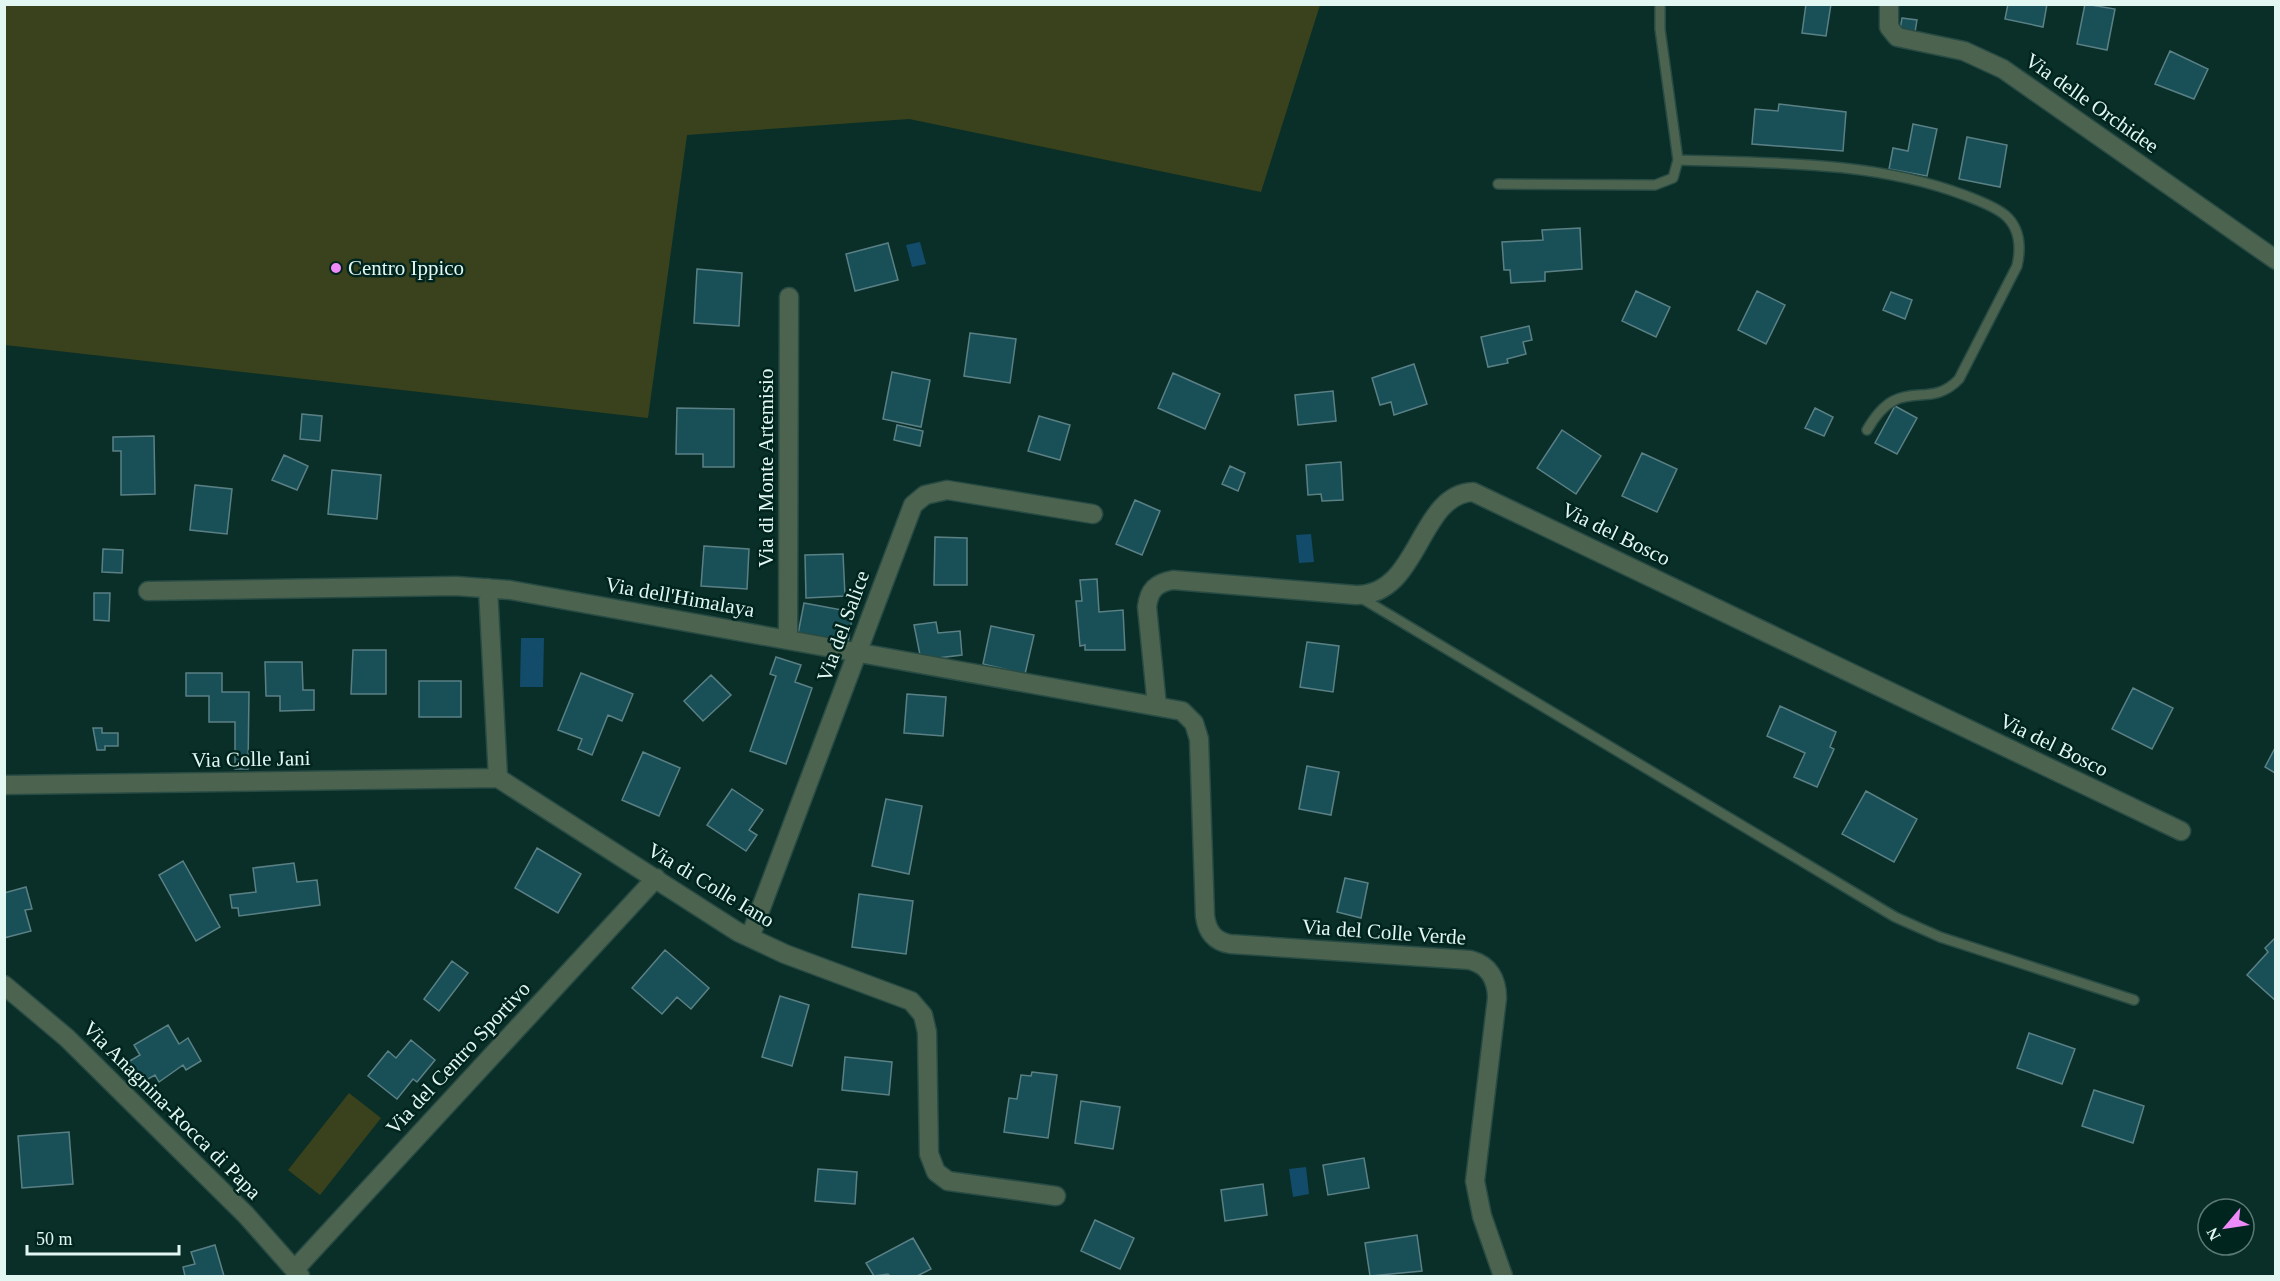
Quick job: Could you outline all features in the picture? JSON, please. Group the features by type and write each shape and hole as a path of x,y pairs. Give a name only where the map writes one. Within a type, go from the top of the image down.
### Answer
{"street":[{"name":"Via delle Orchidee","path":"1889,4 1888,27 1896,37 1964,51 2003,69 2276,260"},
{"name":"Via di Monte Artemisio","path":"788,639 789,297"},
{"name":"Via del Salice","path":"750,938 910,510 924,495 952,490 1093,514"},
{"name":"Via del Bosco","path":"1157,706 1147,607 1149,595 1155,586 1173,580 1356,595 1374,592 1391,582 1449,500 1461,494 1479,494 2181,831"},
{"name":"Via dell'Himalaya","path":"148,591 450,586 488,588 788,639 1157,706 1182,711 1194,723"},
{"path":"488,588 498,778"},
{"name":"Via del Colle Verde","path":"1194,723 1200,747 1205,916 1207,926 1214,938 1230,944 1470,960 1484,964 1492,975 1497,998 1476,1153 1475,1180 1480,1208 1503,1276"},
{"name":"Via Colle Jani","path":"4,785 498,778"},
{"name":"Via di Colle Iano","path":"498,778 750,938 796,958 906,998 919,1009 925,1020 928,1037 929,1154 933,1167 940,1176 952,1181 1056,1196"},
{"name":"Via del Centro Sportivo","path":"297,1273 656,878"},
{"name":"Via Anagnina-Rocca di Papa","path":"4,985 80,1050 259,1227 297,1273"}],"lane":[{"path":"1498,184 1662,184 1673,178 1678,160 1660,29 1660,4"},
{"path":"1678,160 1798,163 1900,177 1973,199 2006,216 2013,225 2020,246 2017,266 1959,379 1949,388 1937,393 1909,395 1892,400 1877,412 1867,430"},
{"path":"1356,595 1895,917 1940,937 2134,1000"}],"green space":[{"name":"Centro Ippico","path":"5,4 1320,5 1261,192 909,119 687,135 648,418 5,345"},
{"path":"349,1093 381,1118 320,1195 288,1170"}],"water":[{"path":"920,242 926,264 912,267 906,245"},
{"path":"1311,534 1314,562 1299,563 1296,535"},
{"path":"521,638 544,638 543,687 520,687"},
{"path":"1306,1167 1309,1194 1293,1197 1289,1169"}],"building":[{"path":"1806,4 1831,4 1826,36 1802,33"},
{"path":"2008,4 2047,4 2043,27 2005,19"},
{"path":"2085,4 2115,9 2107,50 2077,44"},
{"path":"1902,18 1917,20 1915,32 1900,30"},
{"path":"2170,51 2208,69 2194,99 2155,84"},
{"path":"1779,104 1846,112 1843,151 1752,144 1755,109 1778,111"},
{"path":"1913,124 1937,129 1927,176 1889,169 1893,148 1908,151"},
{"path":"1967,137 2007,145 2000,187 1959,179"},
{"path":"1580,228 1582,269 1545,272 1545,281 1511,283 1510,270 1504,270 1502,242 1543,240 1542,230"},
{"path":"888,243 898,280 855,291 846,254"},
{"path":"697,269 742,273 739,326 694,323"},
{"path":"1636,291 1670,307 1656,337 1622,321"},
{"path":"1757,291 1785,305 1766,344 1738,330"},
{"path":"1891,292 1912,300 1905,319 1883,310"},
{"path":"1529,326 1532,340 1523,342 1526,354 1507,359 1508,363 1488,367 1481,337"},
{"path":"970,333 1016,339 1010,383 964,376"},
{"path":"1414,364 1427,404 1394,415 1391,402 1380,405 1372,378"},
{"path":"892,372 930,380 921,427 883,419"},
{"path":"1173,373 1220,394 1205,429 1158,408"},
{"path":"1333,391 1336,421 1298,425 1295,395"},
{"path":"1895,406 1917,418 1897,454 1875,443"},
{"path":"677,408 734,409 734,467 703,467 703,454 676,454"},
{"path":"1815,408 1833,417 1824,436 1805,428"},
{"path":"302,414 322,416 320,441 300,439"},
{"path":"1039,416 1070,425 1060,460 1028,451"},
{"path":"897,425 923,431 920,446 894,440"},
{"path":"1562,430 1601,456 1576,494 1537,468"},
{"path":"154,436 155,494 121,495 121,451 113,451 113,437"},
{"path":"1642,453 1677,469 1657,512 1622,496"},
{"path":"284,455 308,466 297,490 272,480"},
{"path":"1341,462 1343,500 1322,501 1321,494 1308,495 1306,465"},
{"path":"1230,466 1245,473 1238,491 1222,484"},
{"path":"332,470 381,475 377,519 328,514"},
{"path":"195,485 232,489 227,534 190,530"},
{"path":"1135,500 1160,511 1142,555 1116,544"},
{"path":"935,537 967,538 967,585 934,585"},
{"path":"704,546 749,549 747,589 701,586"},
{"path":"103,549 123,550 122,573 102,572"},
{"path":"843,554 845,596 806,598 805,555"},
{"path":"1097,579 1099,612 1123,610 1125,650 1085,650 1085,645 1080,646 1076,601 1082,601 1080,580"},
{"path":"94,593 110,593 109,621 94,620"},
{"path":"804,603 853,612 848,643 798,634"},
{"path":"936,622 938,633 960,631 962,655 921,660 914,625"},
{"path":"991,626 1034,635 1025,674 983,664"},
{"path":"1307,642 1339,646 1333,692 1300,687"},
{"path":"353,650 386,650 386,694 351,694"},
{"path":"776,657 801,665 795,682 812,688 786,764 750,751 776,676 770,674"},
{"path":"265,662 302,662 303,690 314,690 314,710 280,711 280,696 266,696"},
{"path":"186,673 222,673 222,692 249,692 248,769 235,769 235,722 209,722 209,696 186,696"},
{"path":"581,673 633,694 622,721 608,715 592,755 578,749 582,739 558,730"},
{"path":"711,675 731,695 703,721 684,701"},
{"path":"419,681 461,681 461,717 419,717"},
{"path":"2133,688 2173,708 2152,749 2112,729"},
{"path":"907,694 946,697 943,736 904,733"},
{"path":"1780,706 1836,732 1830,747 1834,749 1817,787 1794,777 1805,753 1767,736"},
{"path":"93,728 102,728 102,733 118,733 118,746 105,746 105,750 97,750"},
{"path":"2276,746 2276,771 2275,773 2265,767"},
{"path":"643,752 680,768 659,816 622,800"},
{"path":"1307,766 1339,772 1331,815 1299,809"},
{"path":"732,789 763,810 749,830 757,835 746,851 707,825"},
{"path":"1866,791 1917,819 1894,862 1842,834"},
{"path":"886,799 922,806 909,874 872,866"},
{"path":"537,848 581,874 558,913 515,888"},
{"path":"183,861 220,927 196,941 159,875"},
{"path":"294,863 297,882 317,880 320,905 239,916 238,908 232,908 230,895 256,892 253,868"},
{"path":"1345,878 1368,883 1361,918 1337,912"},
{"path":"26,887 32,909 25,910 31,931 4,938 4,893"},
{"path":"859,894 913,901 906,954 852,947"},
{"path":"2276,937 2276,1001 2247,975 2268,952 2265,948"},
{"path":"665,950 709,988 691,1009 677,997 662,1014 632,988"},
{"path":"452,961 468,973 439,1011 424,999"},
{"path":"780,996 809,1005 792,1066 762,1057"},
{"path":"168,1025 179,1044 188,1038 201,1061 186,1070 183,1065 159,1082 155,1075 141,1083 128,1062 140,1055 134,1045"},
{"path":"2029,1033 2075,1049 2062,1084 2017,1068"},
{"path":"411,1040 435,1060 417,1082 413,1079 397,1099 368,1076 388,1051 396,1058"},
{"path":"845,1057 892,1062 889,1095 842,1090"},
{"path":"1032,1072 1057,1075 1048,1138 1004,1132 1009,1098 1017,1099 1021,1075 1031,1076"},
{"path":"2094,1090 2144,1106 2133,1143 2082,1126"},
{"path":"1081,1101 1120,1107 1113,1149 1075,1143"},
{"path":"69,1132 73,1184 22,1188 18,1136"},
{"path":"1364,1158 1369,1188 1328,1195 1323,1165"},
{"path":"818,1169 857,1172 855,1204 815,1201"},
{"path":"1263,1184 1267,1215 1225,1221 1221,1190"},
{"path":"1095,1220 1134,1238 1120,1269 1081,1251"},
{"path":"1417,1235 1422,1271 1370,1276 1365,1243"},
{"path":"913,1238 931,1269 917,1276 890,1276 888,1274 874,1276 866,1263"},
{"path":"215,1245 224,1276 185,1276 183,1267 195,1264 191,1252"}],"place":[{"name":"Centro Ippico","path":"336,268"}]}
